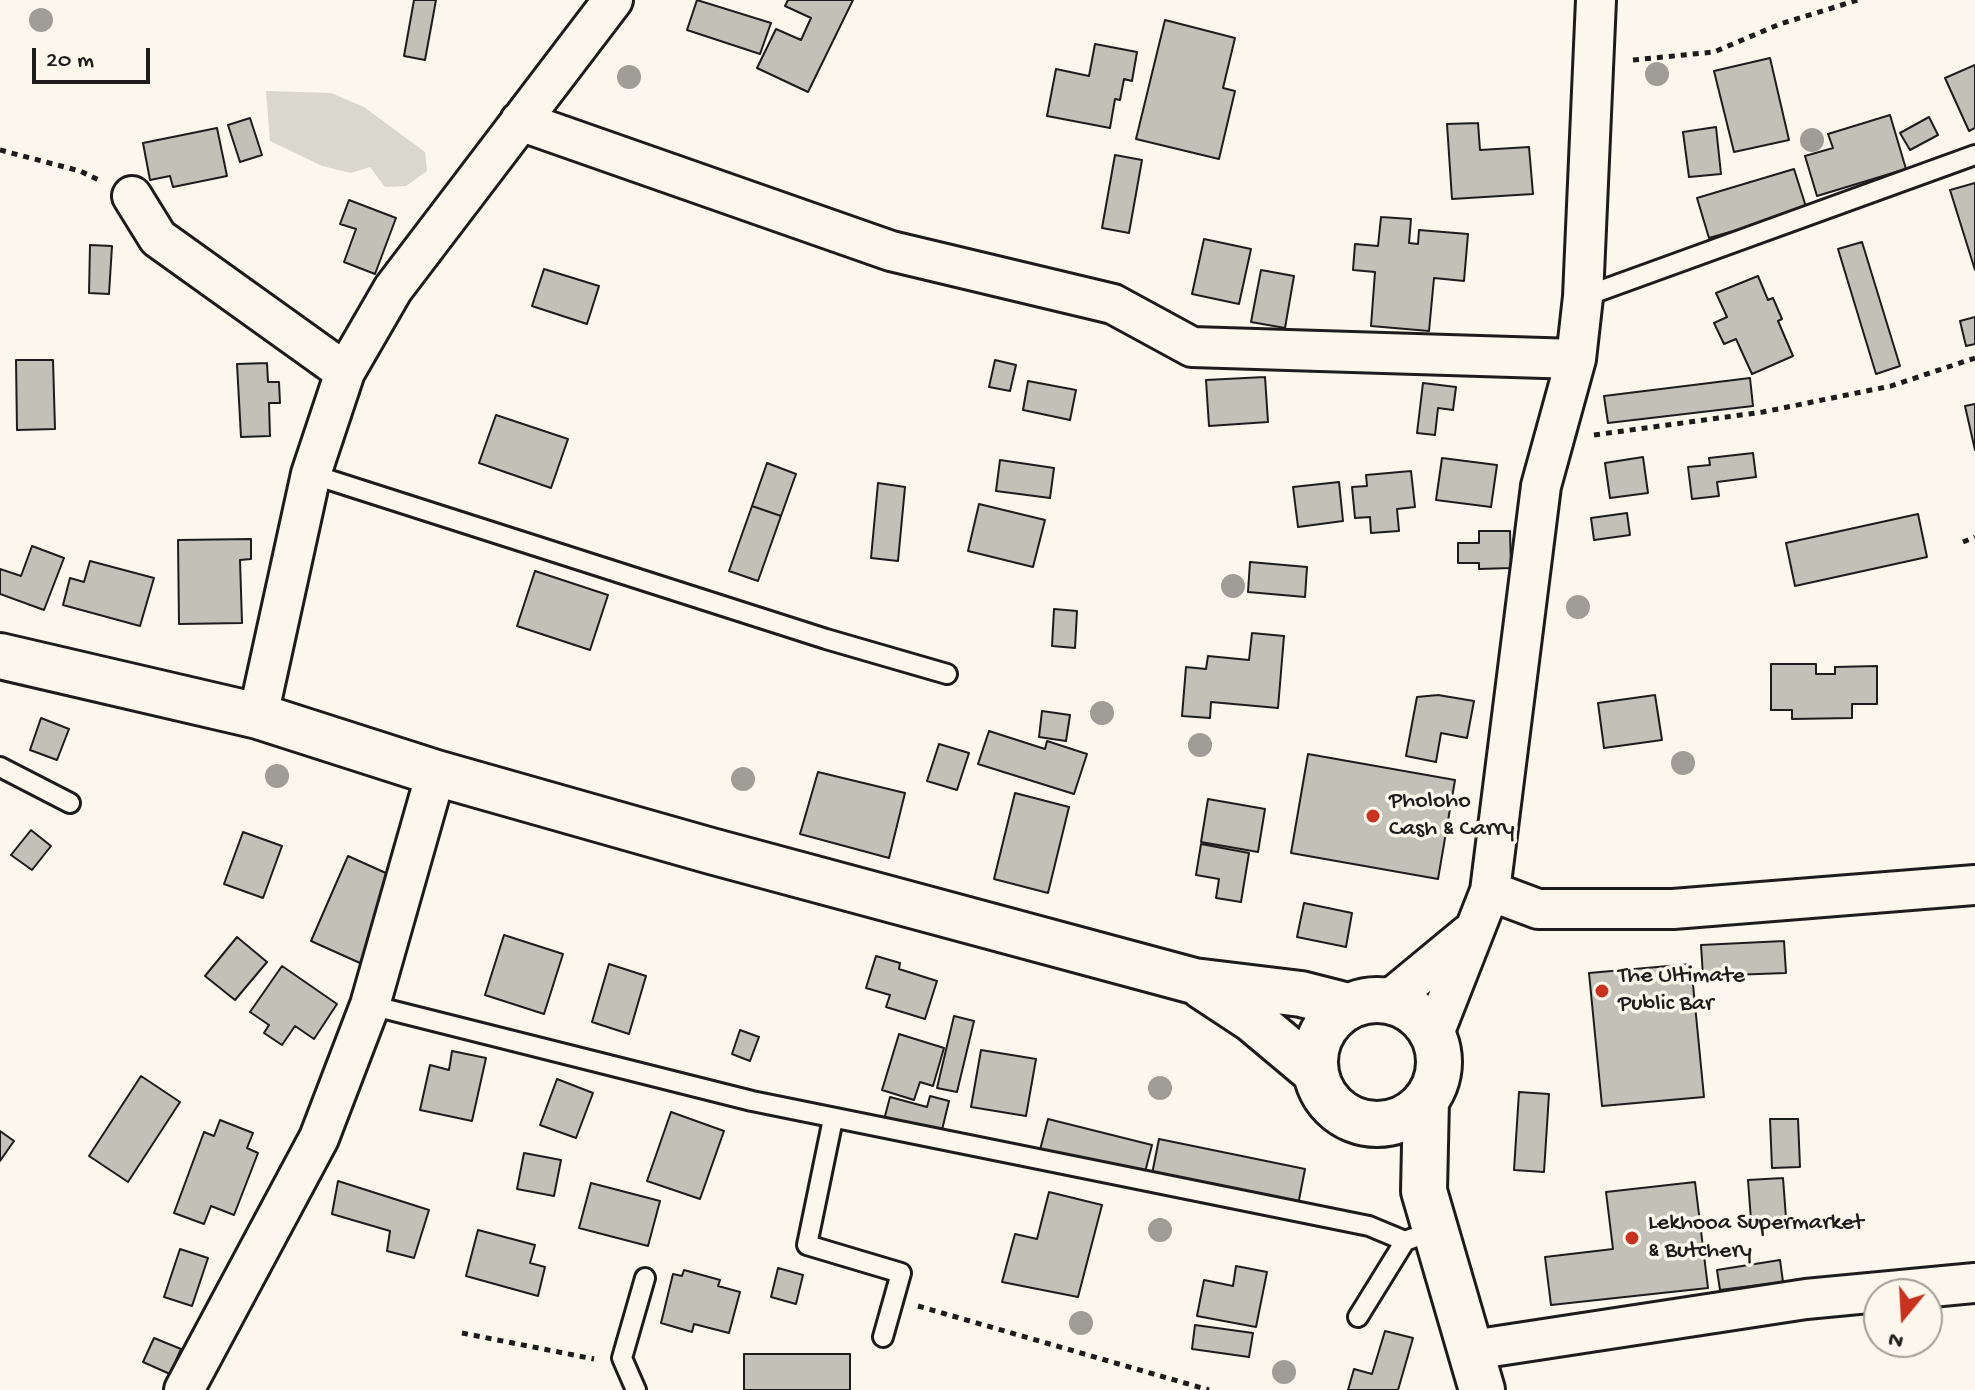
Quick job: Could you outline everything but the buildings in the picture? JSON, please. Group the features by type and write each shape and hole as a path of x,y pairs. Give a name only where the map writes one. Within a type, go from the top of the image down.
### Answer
{"main road":[{"path":"0,656 258,716 436,773 1194,981 1368,1003 1415,1013 1433,1036 1439,1052 1438,1069 1426,1100 1421,1221"},
{"path":"1194,981 1253,1020 1315,1072"},
{"path":"1368,1003 1320,1033 1315,1052 1315,1072 1321,1090 1332,1105 1365,1122 1399,1120 1426,1100"},
{"path":"1365,1122 1421,1221 1477,1370"}],"street":[{"path":"258,716 311,474 345,372 393,289 613,0"},
{"path":"1433,1036 1490,891 1541,486 1576,359 1583,297 1596,0"},
{"path":"520,121 891,251 1113,304 1192,347 1576,359"},
{"path":"132,196 158,238 345,372"},
{"path":"184,1390 319,1138 370,1005 436,773"},
{"path":"1490,891 1538,909 1673,909 1975,885"},
{"path":"1368,1003 1472,932"},
{"path":"1477,1370 1806,1299 1975,1283"}],"lane":[{"path":"1583,297 1975,155"},
{"path":"311,474 826,639 947,674"},
{"path":"0,767 70,803"},
{"path":"370,1005 833,1119 1369,1226 1421,1221"},
{"path":"833,1119 807,1245 901,1273 883,1337"},
{"path":"1358,1317 1421,1221"},
{"path":"636,1390 622,1358 645,1278"}],"path":[{"path":"1593,64 1714,52 1780,24 1858,0"},
{"path":"0,150 80,171 132,196"},
{"path":"1554,441 1763,412 1863,392 1975,358"},
{"path":"1963,542 1975,537"},
{"path":"894,1298 1209,1390"},
{"path":"462,1333 608,1362 622,1358"}],"shaded area":[{"path":"266,91 331,93 364,107 425,152 427,171 406,186 385,187 370,167 351,173 322,166 270,141"}],"place":[{"name":"Pholoho Cash & Carry","path":"1373,816"},
{"name":"The Ultimate Public Bar","path":"1602,991"},
{"name":"Lekhooa Supermarket & Butchery","path":"1632,1238"}]}
